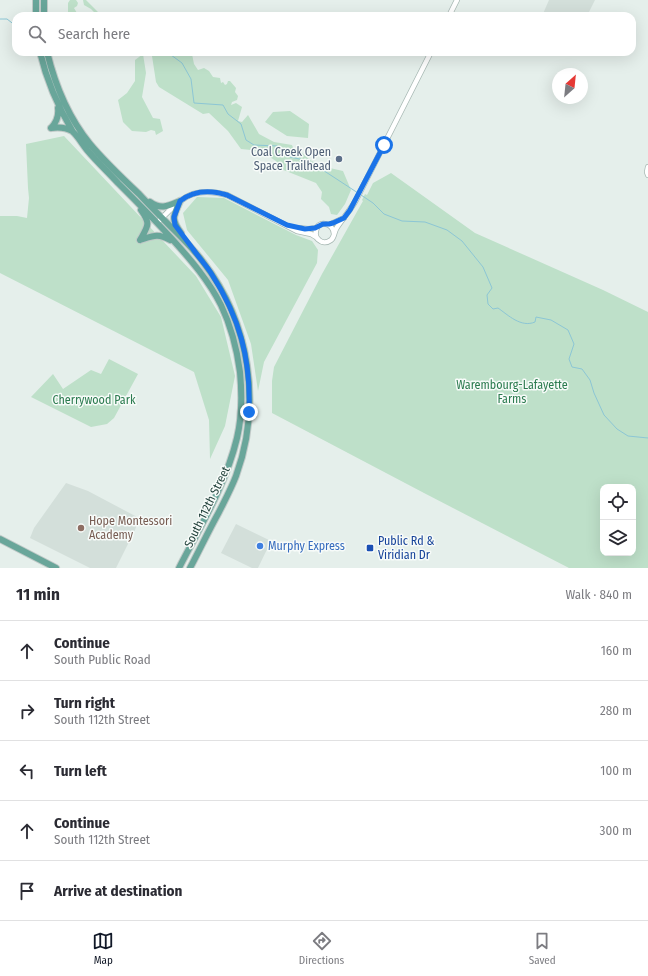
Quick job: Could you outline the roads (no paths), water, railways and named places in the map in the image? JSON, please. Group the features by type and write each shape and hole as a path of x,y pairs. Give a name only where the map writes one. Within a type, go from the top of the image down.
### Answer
{"main road":[{"path":"35,12 36,0"},
{"path":"44,0 44,12"},
{"path":"41,56 47,80 58,105 75,135 97,162 128,193 160,221"},
{"path":"48,56 59,92 77,126 101,156 140,195 160,221"},
{"path":"58,105 58,116 55,124 51,128 63,128 75,135"},
{"path":"128,193 147,218 147,225 140,240 156,235 165,237 177,245"},
{"path":"140,195 155,206 160,207 166,207 180,201"},
{"path":"180,201 174,217 175,225 193,250"},
{"name":"South 112th Street","path":"160,221 177,245 208,283 219,302 232,336 240,377 241,397 238,437 222,483 179,568"},
{"name":"South 112th Street","path":"160,221 193,250 211,273 233,312 242,338 247,364 250,401 247,436 236,477 190,568"},
{"path":"0,539 56,568"}],"street":[{"path":"451,12 457,0"},
{"path":"160,221 180,201 191,195 200,192 217,192 227,195 298,231 311,234 322,242 328,242 332,239 356,200 429,56"},
{"path":"648,167 648,175"},
{"path":"287,225 312,229 344,218"},
{"path":"329,224 333,228 334,234"},
{"path":"317,228 317,238"}],"waterway":[{"path":"0,19 7,19 12,23"},
{"path":"172,56 182,63 191,79 194,103 223,105 228,114 241,124 246,140 254,145 277,146 287,151 290,157 309,161 358,193"},
{"path":"361,195 373,203 384,214 402,221 425,222 447,230 462,241 483,267 492,288 487,295 488,304 493,309 498,308 520,322 535,322 536,317 551,320 568,330 574,344 569,359 572,367 582,369 590,380 604,415 617,429 628,436 648,438"}],"place":[{"name":"Coal Creek Open Space Trailhead","path":"339,159"},
{"name":"Hope Montessori Academy","path":"81,528"},
{"name":"Murphy Express","path":"260,546"},
{"name":"Public Rd & Viridian Dr","path":"370,548"}],"park label":[{"name":"Warembourg-Lafayette Farms","path":"512,392"},
{"name":"Cherrywood Park","path":"94,400"}]}
